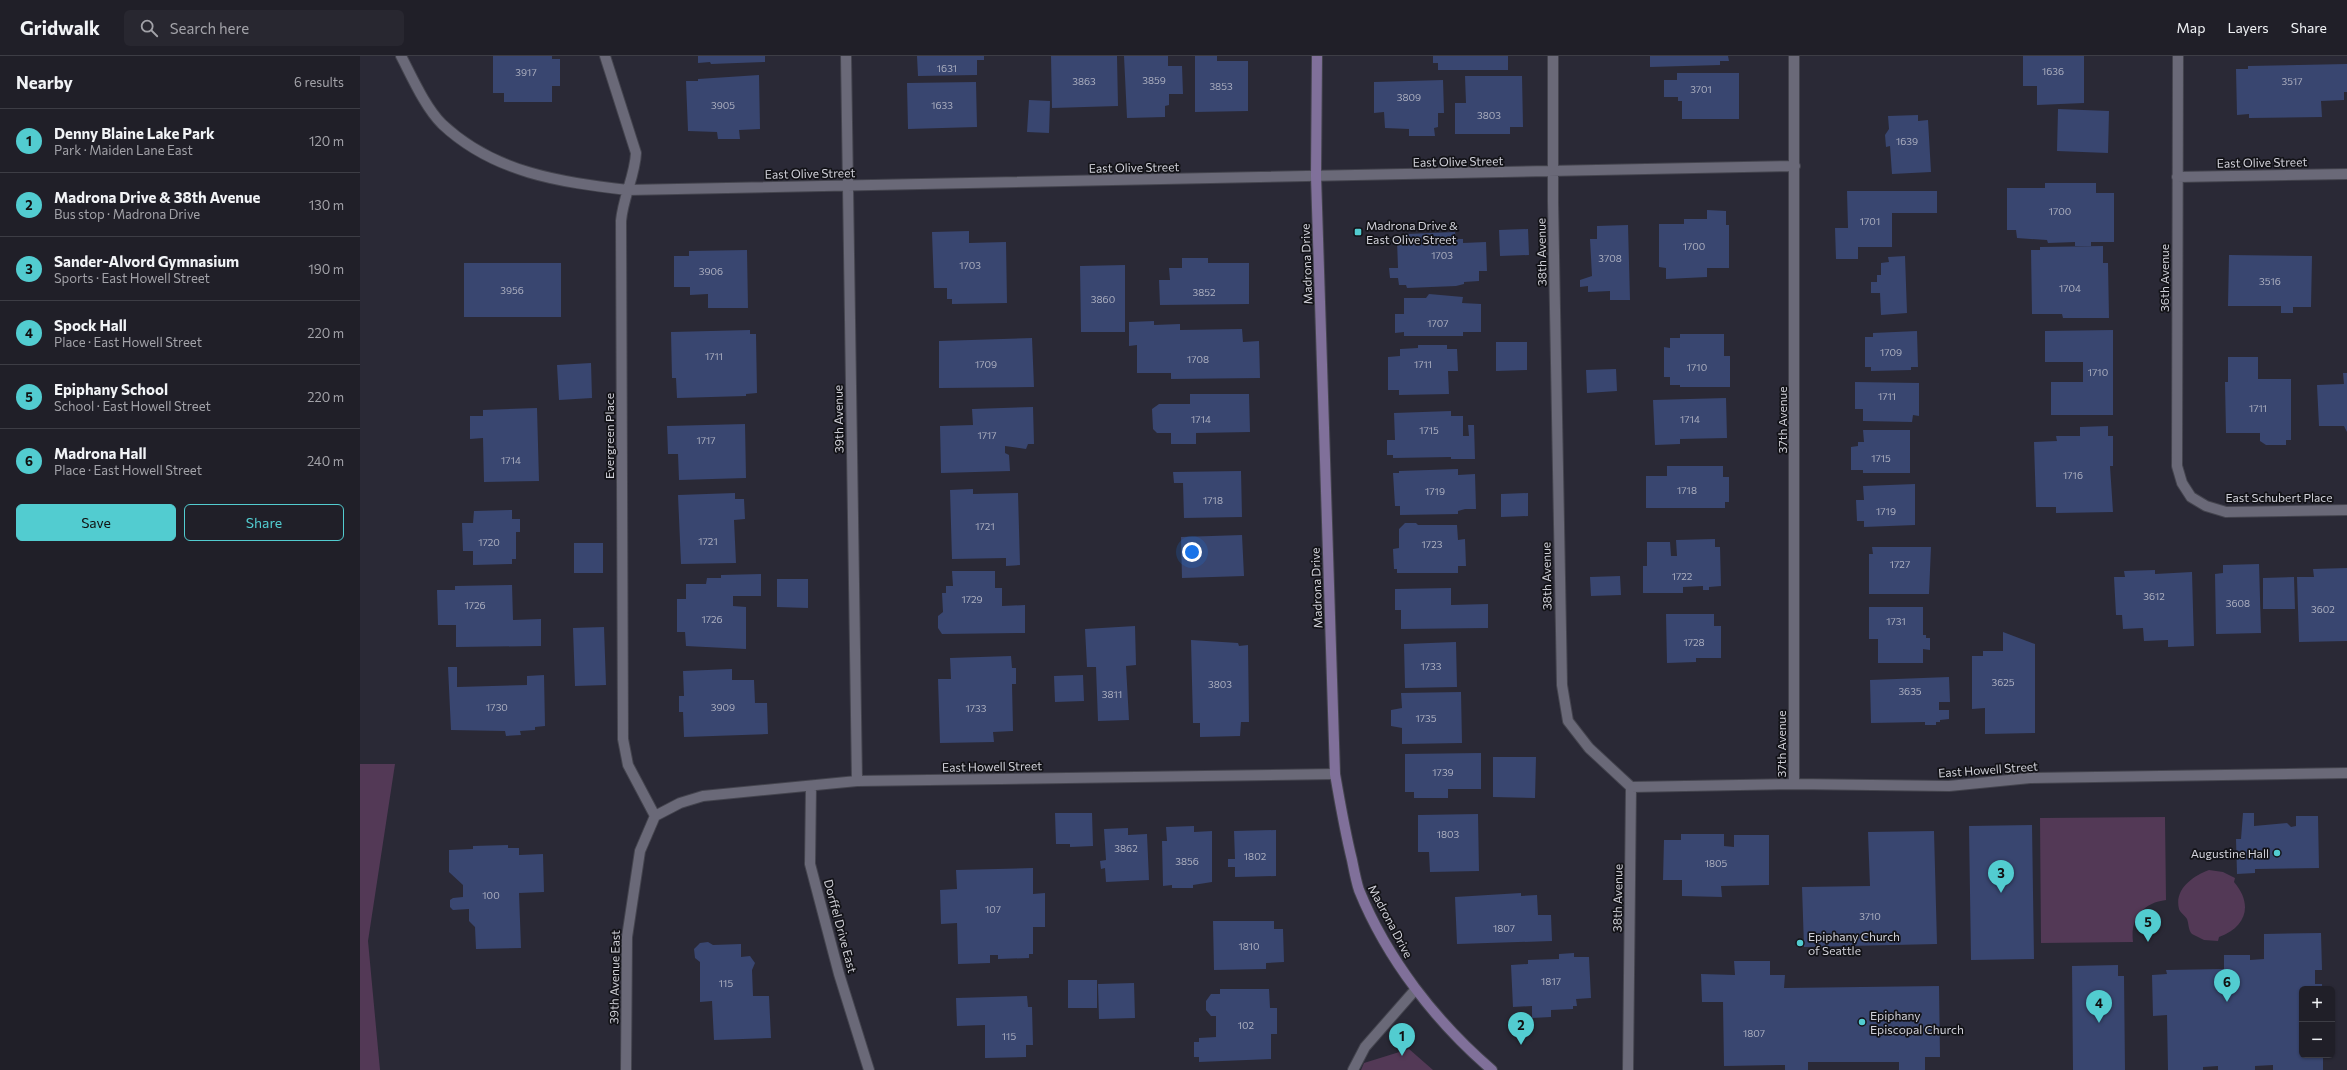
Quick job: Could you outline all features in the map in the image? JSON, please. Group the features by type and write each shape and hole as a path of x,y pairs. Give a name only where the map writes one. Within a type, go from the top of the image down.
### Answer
{"street":[{"name":"East Olive Street","path":"401,56 417,88 441,123 479,152 527,174 574,184 628,190 1795,166"},
{"name":"Evergreen Place","path":"605,56 636,153 636,167 628,190 621,221 623,739 628,765 655,816"},
{"name":"39th Avenue","path":"846,56 857,782"},
{"name":"Madrona Drive","path":"1317,56 1316,176 1335,774 1344,828 1359,890 1384,940 1415,990 1466,1048 1492,1070"},
{"name":"38th Avenue","path":"1553,56 1553,172 1562,685 1568,721 1589,748 1632,787 1628,1070"},
{"name":"37th Avenue","path":"1794,56 1794,784"},
{"name":"36th Avenue","path":"2178,56 2177,466 2182,483 2191,497"},
{"name":"East Olive Street","path":"2177,177 2347,174"},
{"name":"East Schubert Place","path":"2191,497 2206,506 2226,512 2347,510"},
{"name":"East Howell Street","path":"1632,787 1794,784 1949,786 2030,778 2347,773"},
{"name":"East Howell Street","path":"655,816 680,803 703,796 857,782 1335,774"},
{"name":"Dorffel Drive East","path":"811,786 810,864 839,974 868,1070"},
{"name":"39th Avenue East","path":"626,1070 626,936 640,851 655,816"},
{"path":"1353,1070 1365,1047 1415,990"}],"shaded area":[{"path":"360,764 395,764 368,941 380,1070 360,1070"},
{"path":"2165,817 2166,900 2150,905 2139,914 2134,926 2133,942 2041,943 2040,818"},
{"path":"2209,870 2223,872 2235,878 2234,882 2244,898 2244,914 2241,921 2228,933 2219,937 2218,941 2204,940 2192,934 2189,929 2187,919 2179,909 2178,902 2179,895 2186,884"},
{"path":"1409,1049 1433,1070 1361,1070 1364,1063"}],"building":[{"path":"493,56 552,56 552,59 560,59 560,86 552,86 552,102 504,102 504,93 493,93"},
{"path":"698,56 765,56 765,62 698,63"},
{"path":"917,56 984,56 984,60 977,60 977,75 918,76"},
{"path":"1051,56 1117,56 1118,106 1052,108"},
{"path":"1124,56 1168,56 1168,66 1182,66 1183,94 1169,94 1169,105 1165,106 1165,117 1127,118"},
{"path":"1195,56 1217,56 1217,61 1248,61 1248,111 1195,112"},
{"path":"1433,56 1508,56 1508,70 1438,70 1438,63 1433,63"},
{"path":"1650,56 1728,56 1729,61 1720,61 1720,65 1650,67"},
{"path":"2023,56 2084,56 2084,103 2037,105 2037,86 2023,86"},
{"path":"2347,64 2347,92 2344,92 2344,100 2321,101 2322,117 2249,118 2249,114 2237,115 2236,69 2248,69 2248,66"},
{"path":"1677,73 1739,73 1739,119 1682,119 1682,101 1678,101 1678,97 1664,97 1664,80 1677,80"},
{"path":"759,75 760,129 739,130 740,139 718,139 717,132 688,131 686,81"},
{"path":"1465,76 1522,76 1523,127 1510,127 1510,134 1455,134 1455,103 1466,103"},
{"path":"1443,80 1444,113 1438,113 1438,127 1434,128 1435,136 1409,136 1409,129 1385,128 1384,112 1374,113 1374,82"},
{"path":"976,82 977,127 908,129 907,83"},
{"path":"1029,100 1050,101 1049,133 1027,132"},
{"path":"2058,109 2109,111 2108,153 2057,151"},
{"path":"1918,115 1918,121 1928,120 1931,172 1892,174 1890,146 1886,147 1885,135 1889,129 1888,116"},
{"path":"2045,183 2096,183 2096,193 2114,193 2114,242 2091,242 2091,246 2075,246 2075,242 2048,243 2047,240 2017,238 2016,230 2007,230 2007,188 2045,188"},
{"path":"1847,191 1937,191 1937,213 1892,213 1892,247 1858,247 1858,259 1836,259 1835,228 1848,228"},
{"path":"1707,210 1726,211 1726,225 1729,225 1729,268 1707,268 1707,277 1666,279 1666,268 1659,267 1659,224 1684,224 1684,219 1707,219"},
{"path":"1628,225 1630,300 1610,300 1610,291 1588,292 1588,286 1580,287 1580,280 1592,276 1590,239 1597,239 1597,226"},
{"path":"1528,229 1529,255 1500,256 1499,230"},
{"path":"969,231 969,243 1006,242 1007,303 952,304 952,299 947,299 947,288 934,288 932,232"},
{"path":"1455,232 1456,239 1463,239 1463,243 1486,242 1487,271 1479,271 1479,281 1464,282 1464,284 1456,286 1407,288 1406,285 1399,285 1398,278 1390,278 1389,268 1398,268 1397,240 1406,240 1406,234"},
{"path":"2103,246 2103,263 2108,263 2109,318 2063,318 2062,314 2032,314 2031,250 2040,250 2040,247"},
{"path":"747,250 748,308 708,308 708,294 690,295 690,287 674,287 674,256 689,256 689,251"},
{"path":"2229,255 2312,256 2311,307 2293,307 2293,313 2281,313 2281,306 2228,306"},
{"path":"1905,256 1907,313 1881,315 1880,293 1871,293 1871,282 1877,282 1877,275 1881,275 1881,263 1889,262 1888,257"},
{"path":"1182,258 1208,258 1208,263 1249,263 1249,304 1160,305 1159,280 1170,280 1169,268 1182,268"},
{"path":"464,263 561,263 561,317 464,317"},
{"path":"1125,265 1125,332 1081,332 1080,266"},
{"path":"1429,294 1463,297 1462,303 1481,304 1481,332 1463,332 1463,336 1404,336 1404,332 1395,333 1395,314 1404,314 1404,298 1426,298"},
{"path":"1154,321 1154,325 1180,324 1180,330 1242,329 1243,342 1259,341 1260,378 1171,379 1171,373 1137,373 1137,345 1129,346 1129,322"},
{"path":"750,330 750,334 756,334 757,393 746,394 746,396 677,398 676,378 672,378 671,332"},
{"path":"2113,330 2113,415 2051,415 2051,382 2083,382 2083,362 2045,362 2045,331"},
{"path":"1917,331 1918,367 1911,367 1911,370 1871,371 1871,367 1865,367 1865,337 1873,337 1873,333"},
{"path":"1680,334 1724,334 1724,356 1730,356 1730,387 1680,387 1680,385 1670,385 1670,377 1664,377 1664,347 1670,348 1670,338 1680,338"},
{"path":"1032,338 1034,387 939,388 939,341"},
{"path":"1496,342 1527,342 1527,370 1496,371"},
{"path":"1418,345 1447,345 1447,349 1457,349 1458,371 1448,371 1449,394 1399,395 1399,390 1388,390 1388,357 1400,356 1400,349 1418,348"},
{"path":"2228,357 2258,357 2258,379 2291,379 2291,440 2286,440 2286,445 2266,445 2260,441 2260,433 2226,433 2225,382 2228,382"},
{"path":"591,363 592,398 559,400 557,365"},
{"path":"1616,369 1617,391 1587,393 1586,370"},
{"path":"2343,373 2347,373 2347,432 2344,426 2319,426 2317,385 2344,384"},
{"path":"1855,382 1919,383 1919,416 1913,415 1912,422 1863,421 1863,409 1855,409"},
{"path":"1190,394 1249,394 1250,432 1196,433 1196,444 1171,444 1171,433 1157,433 1153,429 1152,409 1159,404 1190,404"},
{"path":"1726,398 1727,438 1680,439 1680,444 1655,445 1653,400"},
{"path":"1033,407 1034,444 1028,444 1026,449 1005,446 1005,453 1009,455 1010,471 941,473 940,426 973,425 972,409"},
{"path":"537,408 539,481 484,482 483,438 470,439 470,416 483,416 483,410"},
{"path":"1451,411 1451,416 1463,416 1463,436 1469,436 1468,425 1474,425 1475,459 1451,459 1451,457 1393,458 1393,455 1387,455 1387,440 1395,440 1394,413"},
{"path":"745,424 746,478 679,480 678,454 668,454 667,426"},
{"path":"2108,426 2108,436 2113,436 2113,466 2110,466 2113,512 2056,513 2056,507 2036,507 2034,442 2057,441 2056,436 2080,436 2080,427"},
{"path":"1863,430 1910,430 1910,473 1863,473 1863,470 1851,470 1851,447 1858,446 1858,442 1864,442"},
{"path":"1667,466 1723,466 1723,477 1729,477 1729,502 1725,502 1725,508 1646,508 1646,476 1667,476"},
{"path":"1458,469 1458,475 1475,474 1476,509 1465,509 1458,511 1458,514 1400,515 1400,506 1395,506 1393,473 1399,473 1399,471"},
{"path":"1241,471 1242,517 1184,518 1183,483 1174,483 1173,472"},
{"path":"1915,484 1915,525 1864,527 1864,521 1857,521 1856,500 1864,500 1863,486"},
{"path":"973,489 973,494 1018,493 1020,565 1006,566 1006,558 952,559 950,490"},
{"path":"735,493 735,499 744,499 745,519 734,520 736,563 681,564 678,495"},
{"path":"1528,493 1528,516 1501,517 1501,494"},
{"path":"512,510 512,519 520,519 520,532 516,532 516,559 512,559 512,564 473,565 473,551 463,551 462,523 473,523 474,511"},
{"path":"1405,523 1416,523 1418,525 1457,525 1458,540 1465,539 1466,566 1458,566 1458,573 1397,573 1397,569 1394,569 1393,549 1399,548 1399,529"},
{"path":"1242,535 1244,576 1182,578 1181,537"},
{"path":"1715,539 1715,547 1720,547 1721,586 1709,587 1709,590 1703,590 1703,586 1683,587 1683,593 1643,593 1643,566 1647,566 1647,542 1670,542 1671,556 1677,556 1676,540"},
{"path":"574,543 603,543 603,573 574,573"},
{"path":"1872,547 1931,547 1929,594 1869,594 1869,554 1873,554"},
{"path":"2259,564 2261,633 2216,634 2215,574 2223,573 2223,565"},
{"path":"2347,568 2347,641 2299,642 2297,577 2314,577 2313,569"},
{"path":"2155,570 2155,574 2192,572 2194,646 2168,647 2168,640 2144,641 2143,628 2123,629 2122,615 2116,615 2114,577 2125,577 2124,571"},
{"path":"952,571 995,571 995,588 1002,588 1002,606 1025,605 1025,633 942,634 938,628 938,616 943,612 942,593 946,593 946,586 953,586"},
{"path":"761,574 761,596 733,596 733,606 746,607 746,649 686,646 685,632 677,632 677,599 686,599 686,584 706,584 707,578 721,578 721,575"},
{"path":"1620,576 1621,595 1591,596 1590,577"},
{"path":"2294,577 2295,609 2263,609 2263,578"},
{"path":"777,579 808,579 808,608 777,607"},
{"path":"512,585 513,620 541,619 541,646 456,647 456,625 438,625 437,590 455,590 455,586"},
{"path":"1451,588 1451,605 1488,604 1488,628 1401,629 1401,610 1395,610 1395,589"},
{"path":"1869,607 1923,607 1923,635 1926,635 1926,638 1930,638 1930,650 1923,649 1923,663 1878,663 1878,639 1869,639"},
{"path":"1666,614 1714,614 1714,626 1721,626 1721,658 1696,658 1696,662 1667,663"},
{"path":"1135,626 1136,665 1126,666 1129,720 1098,721 1096,667 1087,667 1085,629"},
{"path":"604,627 606,685 575,686 573,628"},
{"path":"2003,632 2035,644 2035,733 1985,734 1985,708 1972,709 1972,656 1983,656 1983,651 2003,651"},
{"path":"1191,640 1238,643 1239,646 1248,645 1249,722 1241,722 1240,736 1200,737 1200,723 1193,723"},
{"path":"1456,642 1457,687 1405,688 1404,644"},
{"path":"1011,656 1012,668 1016,668 1016,684 1012,684 1013,731 993,732 994,742 940,743 938,679 951,679 950,658"},
{"path":"448,667 457,667 457,687 527,685 527,676 544,675 545,726 535,727 535,730 520,731 521,735 506,736 505,731 451,730"},
{"path":"732,669 732,680 754,680 755,703 767,703 768,734 684,737 683,712 679,712 679,696 684,696 683,671"},
{"path":"1083,675 1084,701 1055,702 1054,676"},
{"path":"1949,677 1950,702 1939,702 1939,710 1949,710 1949,719 1940,720 1940,722 1936,722 1936,725 1925,725 1925,722 1871,723 1870,680"},
{"path":"1461,692 1462,743 1402,744 1402,728 1391,726 1391,710 1402,708 1401,693"},
{"path":"1481,753 1481,789 1448,789 1448,798 1414,798 1414,792 1405,792 1405,754"},
{"path":"1493,757 1536,757 1535,798 1493,797"},
{"path":"1055,813 1092,813 1093,846 1070,847 1070,844 1056,844"},
{"name":"Augustine Hall","path":"2243,813 2254,813 2254,826 2287,823 2291,827 2296,826 2296,816 2318,816 2319,868 2255,869 2255,873 2237,874 2236,839 2241,839"},
{"path":"1478,814 1479,871 1430,872 1429,852 1418,852 1418,815"},
{"path":"2032,825 2034,959 1971,960 1969,826"},
{"path":"1194,826 1194,832 1212,831 1212,882 1193,885 1193,888 1172,888 1172,885 1163,886 1162,841 1167,841 1166,827"},
{"path":"1128,828 1128,835 1147,834 1149,880 1106,882 1105,868 1101,869 1100,861 1106,860 1104,829"},
{"path":"1276,830 1276,876 1235,877 1235,867 1228,867 1228,859 1235,859 1234,831"},
{"path":"1934,831 1937,944 1804,947 1802,887 1870,886 1868,832"},
{"path":"1681,834 1724,834 1724,846 1734,847 1734,835 1769,835 1769,885 1721,886 1722,897 1682,896 1682,880 1663,880 1664,840 1681,840"},
{"path":"508,845 508,848 519,848 519,855 543,854 544,892 519,893 521,948 476,949 475,927 469,921 469,909 453,910 450,907 450,900 453,898 463,897 463,885 449,872 449,850 473,849 473,846"},
{"path":"1033,868 1033,894 1045,893 1045,927 1033,927 1033,954 1029,954 1029,958 998,959 998,955 990,955 990,963 958,964 957,923 941,924 940,890 957,889 956,870"},
{"path":"1521,893 1521,896 1537,895 1538,915 1551,915 1552,941 1457,944 1455,897"},
{"path":"1213,921 1274,921 1274,929 1283,929 1284,962 1266,963 1266,969 1214,970"},
{"path":"2321,933 2322,970 2315,970 2315,984 2322,984 2322,986 2299,986 2299,1058 2323,1058 2323,1070 2273,1070 2273,1065 2255,1066 2255,1070 2218,1070 2218,1066 2203,1067 2203,1070 2168,1070 2167,1015 2153,1016 2152,975 2167,974 2166,970 2224,969 2224,955 2250,955 2250,960 2264,959 2264,934"},
{"path":"708,942 713,945 741,944 741,957 750,956 755,963 752,970 753,996 769,996 771,1038 714,1040 712,1001 700,1002 700,962 695,958 694,949 700,943"},
{"path":"1574,953 1574,957 1589,957 1591,998 1576,999 1577,1006 1573,1006 1573,1009 1551,1010 1551,1017 1532,1018 1532,1006 1513,1007 1511,965 1528,964 1528,960 1559,959 1559,954"},
{"name":"Epiphany Episcopal Church","path":"1734,961 1770,961 1770,975 1785,975 1784,988 1939,986 1940,1057 1925,1057 1925,1070 1899,1070 1899,1062 1808,1062 1808,1070 1785,1070 1785,1065 1724,1066 1723,1002 1702,1002 1701,974 1735,975"},
{"path":"2118,965 2118,976 2124,976 2125,1070 2073,1070 2072,966"},
{"path":"1068,980 1097,980 1097,1008 1068,1008"},
{"path":"1134,983 1135,1018 1099,1019 1098,984"},
{"path":"1220,989 1269,989 1270,1008 1277,1008 1277,1034 1271,1034 1271,1059 1199,1062 1199,1057 1194,1057 1194,1042 1199,1042 1199,1038 1216,1037 1216,1016 1211,1016 1206,1010 1206,1001 1211,994 1220,994"},
{"path":"1027,996 1028,1007 1032,1007 1033,1045 1026,1045 1026,1057 985,1058 985,1025 957,1026 956,998"}],"place":[{"name":"Madrona Drive & East Olive Street","path":"1358,232"},
{"name":"Augustine Hall","path":"2277,853"},
{"name":"Sander-Alvord Gymnasium","path":"2001,893"},
{"name":"Epiphany School","path":"2148,942"},
{"name":"Epiphany Church of Seattle","path":"1800,943"},
{"name":"Madrona Hall","path":"2227,1002"},
{"name":"Epiphany Episcopal Church","path":"1862,1022"},
{"name":"Spock Hall","path":"2099,1023"},
{"name":"Madrona Drive & 38th Avenue","path":"1521,1045"},
{"name":"Denny Blaine Lake Park","path":"1402,1056"}]}
